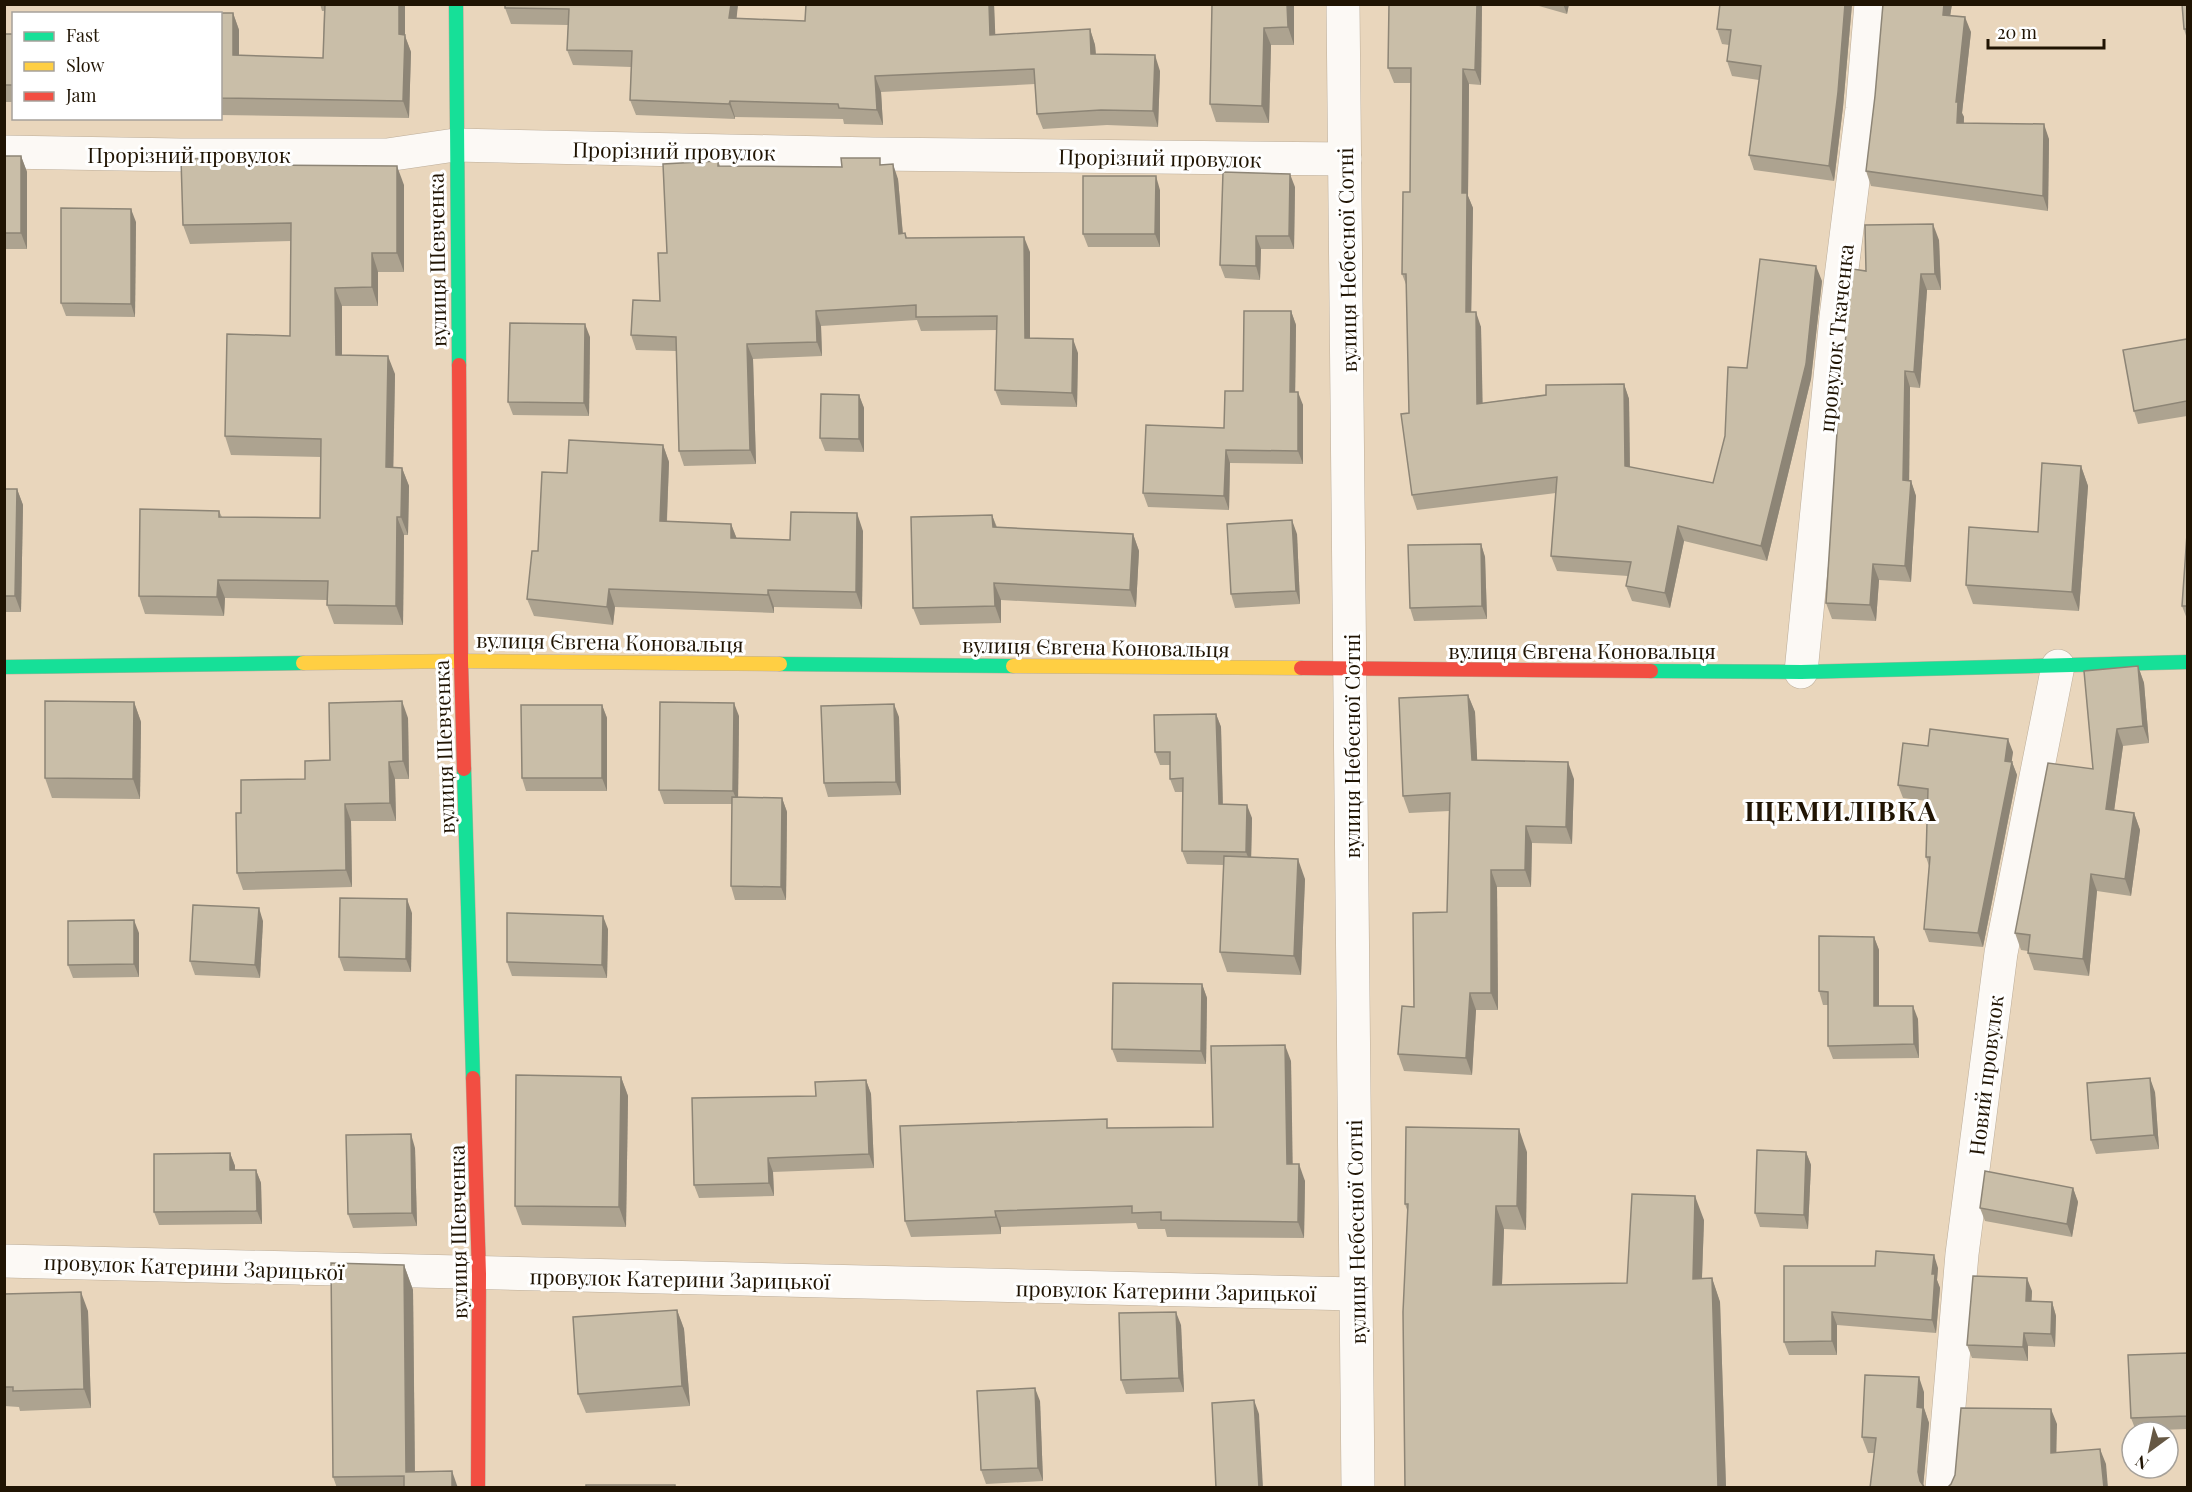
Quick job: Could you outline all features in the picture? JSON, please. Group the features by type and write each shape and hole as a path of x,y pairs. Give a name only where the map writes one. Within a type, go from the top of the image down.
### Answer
{"street":[{"name":"вулиця Шевченка","path":"456,4 461,661 479,1274 478,1488"},
{"name":"вулиця Небесної Сотні","path":"1343,4 1358,1488"},
{"name":"провулок Ткаченка","path":"1801,672 1836,317 1862,110 1871,4"},
{"name":"Прорізний провулок","path":"4,152 387,155 456,146 873,154 1345,159"},
{"name":"вулиця Євгена Коновальця","path":"4,667 461,661 1801,672 2187,662"},
{"name":"Новий провулок","path":"1941,1488 1962,1254 2001,953 2058,666"},
{"name":"провулок Катерини Зарицької","path":"4,1261 1355,1294"}],"building":[{"path":"325,4 399,4 399,34 405,35 403,101 222,98 222,13 233,13 233,55 323,58"},
{"path":"505,4 731,4 729,18 805,21 806,4 989,4 990,35 1090,29 1091,54 1155,55 1153,111 1101,110 1037,114 1034,69 875,76 877,110 839,108 838,104 730,101 729,104 630,100 632,51 567,50 569,9 505,8"},
{"path":"1212,4 1287,4 1288,27 1264,28 1262,106 1210,104"},
{"path":"1389,4 1477,4 1475,70 1463,69 1462,193 1467,193 1466,312 1476,312 1477,404 1546,395 1546,385 1624,384 1625,466 1713,483 1725,436 1728,367 1747,368 1760,259 1816,266 1806,364 1761,546 1678,526 1665,593 1626,586 1631,562 1551,556 1557,477 1412,495 1401,414 1409,413 1406,274 1402,274 1403,192 1410,192 1411,68 1388,68"},
{"path":"1720,4 1845,4 1829,166 1749,155 1761,66 1727,61 1731,30 1717,29"},
{"path":"1883,4 1944,4 1943,15 1965,17 1956,102 1958,102 1957,123 2044,124 2043,196 1866,171"},
{"path":"2182,4 2187,4 2187,29 2184,29"},
{"path":"4,34 12,34 12,85 4,85"},
{"path":"4,156 21,156 21,233 4,233"},
{"path":"252,157 252,165 397,166 397,253 372,253 372,287 335,288 336,355 388,356 386,467 402,468 401,517 397,517 396,606 327,605 328,581 218,580 217,597 139,596 140,509 219,511 219,517 320,518 321,439 225,436 227,334 290,336 291,223 183,225 181,159"},
{"path":"841,158 880,158 880,165 893,164 899,234 905,233 906,238 1024,237 1025,338 1073,339 1072,393 995,390 997,316 916,317 916,305 816,311 817,342 747,344 750,450 679,451 676,337 631,335 633,300 660,301 658,253 667,253 663,164 718,161 718,166 842,167"},
{"path":"1223,172 1290,174 1289,236 1256,236 1256,266 1220,265"},
{"path":"1083,176 1156,176 1155,234 1083,234"},
{"path":"61,208 131,209 131,304 61,303"},
{"path":"1933,224 1935,274 1921,274 1914,372 1905,371 1903,480 1911,481 1905,566 1873,564 1870,605 1826,603 1838,417 1849,303 1853,269 1866,271 1865,225"},
{"path":"1244,311 1291,311 1290,392 1298,392 1298,451 1226,450 1224,496 1143,493 1146,425 1224,428 1225,391 1243,391"},
{"path":"510,323 585,324 584,403 508,402"},
{"path":"2187,339 2187,401 2134,411 2123,350"},
{"path":"821,394 859,395 859,439 820,438"},
{"path":"569,440 663,445 660,521 731,524 731,538 790,540 791,512 857,513 856,592 768,590 768,595 609,589 607,607 527,599 532,551 538,551 542,472 567,473"},
{"path":"2042,463 2081,466 2072,592 1966,585 1969,527 2038,532"},
{"path":"4,489 17,489 15,596 4,596"},
{"path":"992,515 993,527 1133,534 1130,590 994,583 995,606 913,608 911,517"},
{"path":"1292,520 1296,591 1231,594 1227,524"},
{"path":"2187,534 2187,606 2182,606"},
{"path":"1481,544 1482,606 1410,608 1408,545"},
{"path":"2138,666 2143,726 2117,729 2106,809 2134,813 2125,879 2091,874 2083,959 2028,953 2030,935 2015,933 2048,763 2093,769 2084,671"},
{"path":"1468,695 1472,760 1568,762 1566,827 1526,826 1525,870 1491,870 1491,993 1470,993 1466,1058 1398,1054 1402,1006 1414,1007 1413,913 1447,912 1450,793 1403,796 1399,698"},
{"path":"45,701 134,702 133,779 45,778"},
{"path":"402,701 403,761 389,762 390,803 345,804 346,870 237,873 236,813 241,813 241,780 305,779 305,761 330,760 329,703"},
{"path":"660,702 734,703 733,791 659,790"},
{"path":"894,704 896,782 824,783 821,706"},
{"path":"521,705 602,705 602,778 522,778"},
{"path":"1216,714 1219,804 1247,805 1246,852 1182,851 1183,778 1170,779 1170,752 1155,752 1154,715"},
{"path":"1930,729 2008,739 2005,761 2012,762 1978,933 1924,929 1930,857 1926,857 1928,789 1898,785 1903,743 1928,746"},
{"path":"732,797 782,798 781,887 731,886"},
{"path":"1224,856 1298,859 1294,956 1220,952"},
{"path":"340,898 407,899 406,959 339,957"},
{"path":"193,905 259,908 255,965 190,961"},
{"path":"507,913 603,916 602,965 507,962"},
{"path":"134,920 134,964 68,965 68,921"},
{"path":"1819,936 1874,937 1874,1006 1913,1006 1914,1044 1828,1046 1828,992 1819,991"},
{"path":"1113,983 1202,984 1201,1051 1112,1049"},
{"path":"1285,1045 1287,1164 1299,1164 1298,1222 1161,1220 1161,1212 1132,1213 1132,1206 995,1211 996,1217 905,1221 900,1126 1107,1119 1107,1128 1213,1127 1211,1046"},
{"path":"516,1075 621,1077 619,1207 515,1206"},
{"path":"2150,1078 2154,1135 2091,1140 2087,1083"},
{"path":"866,1080 869,1154 768,1158 769,1183 694,1185 692,1098 816,1096 815,1082"},
{"path":"1406,1127 1519,1129 1517,1206 1496,1206 1493,1285 1627,1283 1632,1194 1695,1196 1693,1279 1712,1278 1718,1488 1405,1488 1403,1312 1408,1204 1405,1204"},
{"path":"411,1134 412,1213 348,1214 346,1135"},
{"path":"1757,1150 1806,1152 1804,1215 1755,1213"},
{"path":"230,1153 230,1170 256,1170 257,1211 154,1212 154,1154"},
{"path":"1985,1171 2073,1188 2067,1224 1980,1208"},
{"path":"1876,1251 1934,1255 1932,1320 1832,1312 1832,1341 1784,1342 1784,1266 1875,1266"},
{"path":"331,1263 404,1265 406,1472 452,1471 452,1488 404,1488 404,1476 333,1477"},
{"path":"1973,1276 2027,1278 2026,1301 2052,1302 2051,1334 2024,1333 2023,1347 1967,1345"},
{"path":"81,1292 84,1389 13,1391 13,1387 4,1387 4,1294"},
{"path":"677,1310 682,1386 578,1394 573,1317"},
{"path":"1176,1312 1179,1378 1121,1380 1119,1313"},
{"path":"2187,1353 2187,1416 2131,1418 2128,1355"},
{"path":"1865,1375 1919,1377 1917,1407 1923,1408 1918,1472 1925,1488 1870,1488 1876,1438 1862,1437"},
{"path":"1035,1388 1038,1468 981,1470 977,1391"},
{"path":"1254,1400 1259,1488 1216,1488 1212,1403"},
{"path":"1961,1408 2051,1409 2051,1453 2100,1449 2104,1488 1947,1488 1955,1475"},
{"path":"586,1485 675,1485 675,1488 586,1488"}],"traffic: fast":[{"path":"456,4 459,365"},
{"path":"1651,671 1801,672 2188,662"},
{"path":"4,667 303,663"},
{"path":"780,664 1013,666"},
{"path":"464,769 473,1078"}],"traffic: slow":[{"path":"303,663 461,661 780,664"},
{"path":"1013,666 1301,668"}],"traffic: jam":[{"path":"459,365 464,769"},
{"path":"1301,668 1651,671"},
{"path":"473,1078 479,1274 478,1488"}],"district":[{"name":"ЩЕМИЛІВКА","path":"1841,810"}]}
